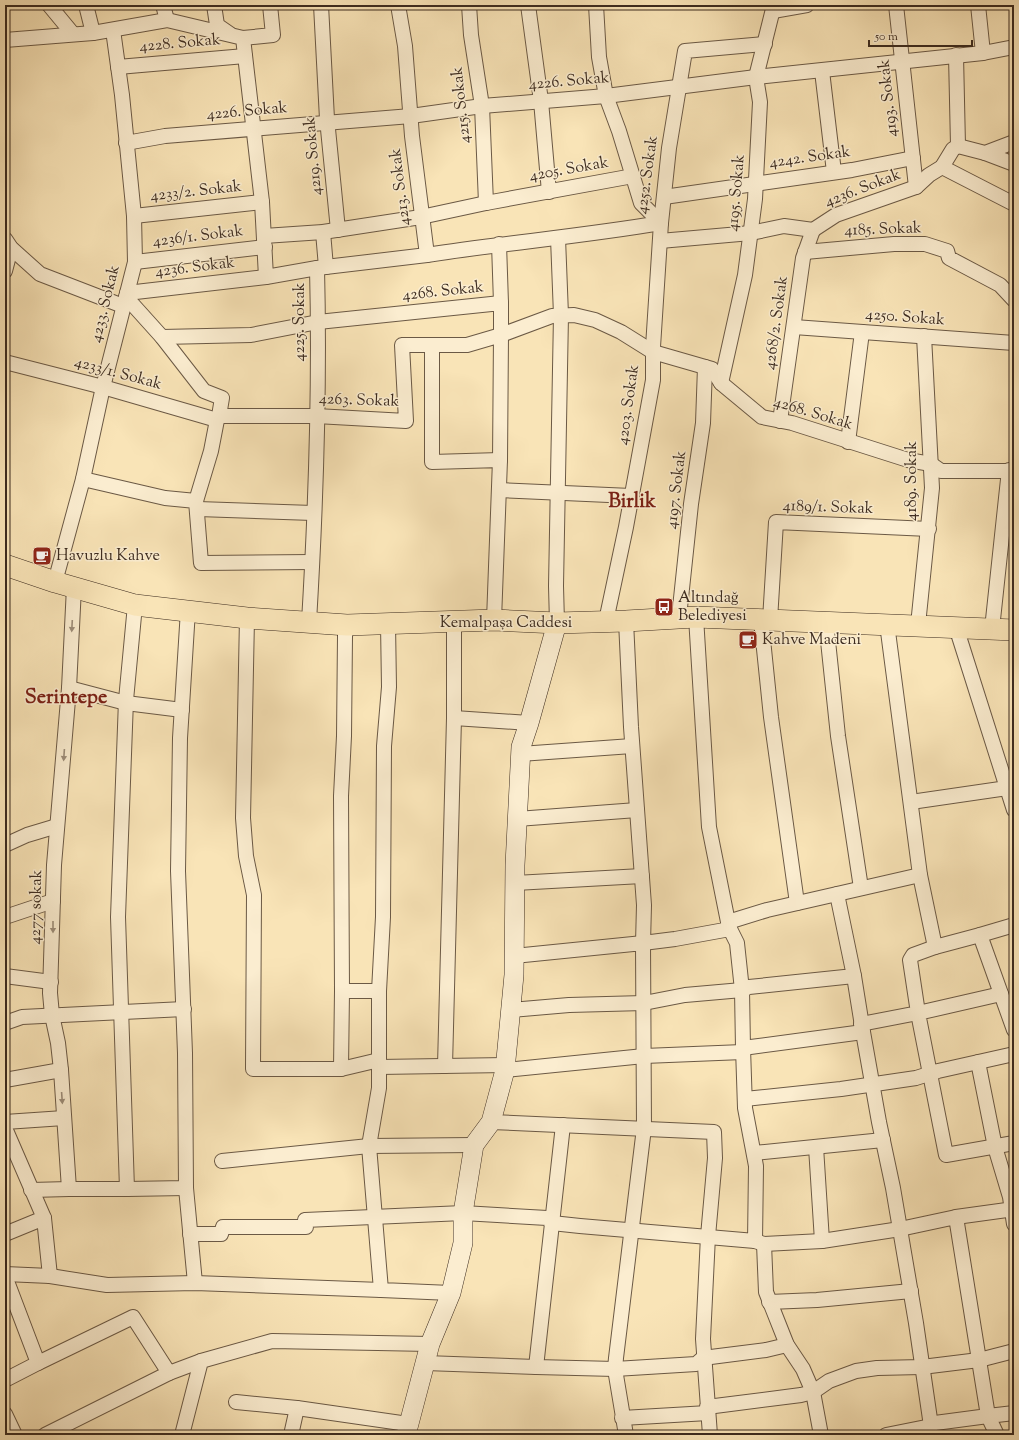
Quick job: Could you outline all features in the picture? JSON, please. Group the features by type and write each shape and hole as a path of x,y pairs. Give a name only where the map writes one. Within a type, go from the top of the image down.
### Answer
{"main road":[{"name":"Kemalpaşa Caddesi","path":"5,565 136,605 247,618 347,625 494,620 558,623 616,622 687,617 1014,630"},
{"path":"407,1430 430,1344 451,1293 463,1243 463,1213 474,1145 491,1122 505,1068 511,1010 514,956 520,754 558,623"}],"street":[{"path":"50,5 73,34"},
{"path":"86,5 93,33"},
{"path":"163,5 167,20"},
{"path":"214,5 217,25 236,36 245,56 262,202 266,277"},
{"path":"6,36 93,33 167,20 236,36 273,35 270,5"},
{"name":"4219. Sokak","path":"321,5 328,122 338,230"},
{"name":"4213. Sokak","path":"398,5 404,46 421,217 427,255"},
{"name":"4215. Sokak","path":"469,5 471,35 482,106 486,203"},
{"path":"528,5 541,101 549,192"},
{"name":"4205. Sokak","path":"338,230 421,217 486,203 633,176 620,130 606,96 599,57 596,5"},
{"path":"773,8 807,5"},
{"name":"4193. Sokak","path":"896,5 916,187"},
{"path":"978,5 983,53"},
{"name":"4195. Sokak","path":"721,383 745,275 751,233 756,183 760,102 756,78 773,8"},
{"name":"4233. Sokak","path":"64,584 83,479 103,387 135,262 134,216 113,30"},
{"name":"4252. Sokak","path":"427,255 499,244 604,233 661,223 684,51 765,44"},
{"name":"4226. Sokak","path":"126,143 165,136 411,116 482,106 606,96 983,53 1014,47"},
{"path":"956,55 958,146 985,153 1014,164"},
{"name":"4228. Sokak","path":"118,67 245,56"},
{"path":"822,71 834,172"},
{"path":"985,153 1014,142"},
{"name":"4236. Sokak","path":"813,230 836,214 916,187 942,166 953,148 958,146"},
{"name":"4242. Sokak","path":"664,197 834,172 913,158"},
{"path":"942,166 1014,204"},
{"path":"633,176 641,203 661,223"},
{"name":"4233/2. Sokak","path":"134,216 262,202"},
{"name":"4203. Sokak","path":"626,1435 615,1369 644,1128 644,943 642,876 632,746 616,622 631,496 653,380 653,352 661,223"},
{"path":"660,241 751,233 784,226 813,230"},
{"path":"265,241 338,230"},
{"name":"4268/2. Sokak","path":"780,421 805,252 813,230"},
{"path":"323,232 321,268 427,255"},
{"path":"558,238 561,315 556,586 558,623"},
{"name":"4236/1. Sokak","path":"135,262 265,241"},
{"path":"5,271 8,243"},
{"path":"8,243 40,274 125,298 162,337 204,391 222,398 211,451 197,505 201,563 312,562"},
{"path":"499,244 501,303"},
{"name":"4185. Sokak","path":"805,252 856,246 924,244 947,250 949,258 1000,285 1014,300"},
{"name":"4225. Sokak","path":"266,277 321,268 309,622"},
{"name":"4236. Sokak","path":"125,298 266,277"},
{"name":"4268. Sokak","path":"162,337 251,335 318,322 501,303 501,336 552,316 574,315 595,320 621,332 653,352 712,369 721,383 762,417 780,421 908,460 931,464 941,471 1011,470"},
{"name":"4250. Sokak","path":"794,327 1014,343"},
{"path":"848,442 862,332"},
{"path":"494,620 500,460 501,336"},
{"name":"4263. Sokak","path":"218,418 316,416 406,421 402,345 467,345 501,336"},
{"name":"4189. Sokak","path":"918,625 932,488 924,336"},
{"path":"432,346 432,462 500,460"},
{"name":"4233/1. Sokak","path":"5,362 218,418"},
{"name":"4197. Sokak","path":"705,367 703,423 691,504 687,617 708,827 729,925 737,943 742,990 745,1099 748,1132 754,1153 760,1242 766,1292 787,1345 803,1369 813,1392 821,1435"},
{"path":"992,629 1011,470"},
{"path":"83,479 197,505 313,513"},
{"path":"499,490 557,491 631,496"},
{"name":"4189/1. Sokak","path":"765,620 776,522 929,529"},
{"name":"4277 sokak","path":"64,584 69,688 52,901 51,982 52,1015 58,1042 61,1070 69,1189"},
{"path":"127,1189 118,918 126,703 136,605"},
{"path":"188,610 182,710 178,871 184,1010 186,1188 195,1282"},
{"path":"247,618 244,818 246,856 255,905 253,1069 341,1069 379,1063 505,1068 644,1056 743,1050 862,1028 918,1013 1001,994"},
{"path":"765,620 771,717 797,903"},
{"path":"445,1066 454,718 454,622"},
{"path":"826,622 838,736 861,888"},
{"path":"381,1290 369,1146 379,1088 379,991 383,917 384,746 389,687 388,624"},
{"path":"887,624 920,875 935,947"},
{"path":"341,1069 342,796 345,636 347,625"},
{"path":"956,627 1010,788 1014,810"},
{"path":"69,688 126,703 182,710"},
{"path":"454,718 529,723"},
{"path":"520,754 632,746"},
{"path":"911,802 1010,788"},
{"path":"517,819 637,810"},
{"path":"5,845 27,835 57,826"},
{"path":"514,956 675,939 729,925 797,903 920,875"},
{"path":"515,883 642,876"},
{"path":"837,894 854,976 862,1028 900,1228 931,1426"},
{"path":"5,917 52,901"},
{"path":"1014,925 935,947 912,955 910,960 918,1013 946,1155 1014,1143"},
{"path":"980,935 1014,1030"},
{"path":"5,976 51,982"},
{"path":"511,1010 569,1005 644,1003 685,995 742,990 749,987 854,976"},
{"path":"342,991 379,991"},
{"path":"5,1023 22,1017 184,1010"},
{"path":"745,1099 874,1085 916,1078 1014,1054"},
{"path":"978,1062 995,1147 1013,1209 1014,1224"},
{"path":"5,1080 61,1070"},
{"path":"5,1122 64,1118"},
{"path":"491,1122 714,1132 715,1158 708,1236 703,1358 710,1435"},
{"path":"536,1367 562,1125"},
{"path":"5,1128 44,1218 50,1276"},
{"path":"754,1153 883,1140"},
{"path":"222,1161 369,1146 474,1145"},
{"path":"816,1147 822,1241"},
{"path":"31,1190 186,1188"},
{"path":"190,1234 221,1234 222,1227 306,1227 306,1220 463,1213 547,1218 552,1223 708,1236 760,1242 822,1241 956,1217 1013,1209"},
{"path":"956,1217 988,1416 997,1435"},
{"path":"5,1234 44,1218"},
{"path":"38,1363 5,1275 50,1276 107,1285 195,1282 451,1293"},
{"path":"769,1302 817,1300 911,1291"},
{"path":"5,1380 133,1317 169,1373"},
{"path":"45,1435 169,1373 201,1361 272,1341 430,1344"},
{"path":"425,1363 615,1369 696,1364 703,1358 766,1350 787,1345"},
{"path":"622,1418 707,1410 813,1392 829,1381 856,1371 979,1360 1014,1351"},
{"path":"182,1435 201,1361"},
{"path":"236,1402 297,1408 407,1430"},
{"path":"291,1435 297,1408"},
{"path":"886,1435 931,1426 936,1423 1014,1413"},
{"path":"5,1414 15,1435"}],"place":[{"name":"Havuzlu Kahve","path":"42,556"},
{"name":"Altındağ Belediyesi","path":"664,607"},
{"name":"Kahve Madeni","path":"748,640"}],"district":[{"name":"Birlik","path":"632,502"},
{"name":"Serintepe","path":"66,698"}]}
